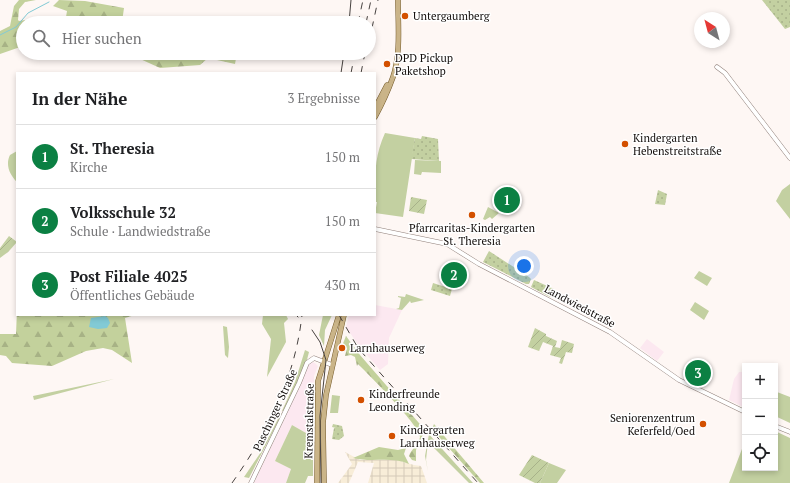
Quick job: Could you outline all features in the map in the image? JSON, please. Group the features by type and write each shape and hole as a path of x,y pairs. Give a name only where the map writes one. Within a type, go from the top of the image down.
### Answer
{"main road":[{"path":"376,115 393,77 397,59 398,0"},
{"path":"376,106 390,76 398,38"},
{"path":"717,67 725,73 790,158"},
{"name":"Landwiedstraße","path":"376,229 447,244 479,264 610,332 679,380 742,411"},
{"name":"Kremstalstraße","path":"317,483 317,391 324,362 339,316"},
{"name":"Kremstalstraße","path":"324,483 324,416 332,365 344,316"},
{"name":"Paschinger Straße","path":"251,483 299,383 307,363 314,358 324,362"},
{"path":"324,362 332,365"},
{"path":"778,427 790,432"}],"shaded area":[{"path":"376,305 402,310 389,338 388,364 380,370 359,346 346,327 349,316 376,316"},
{"path":"647,339 664,352 657,361 640,348"},
{"path":"312,362 318,366 314,376 313,437 292,425 275,461 291,469 286,483 254,483 301,384 308,365"},
{"path":"739,372 742,372 742,406 729,400 734,379"},
{"path":"345,452 360,460 397,460 421,466 427,483 368,483 374,463 358,462 349,483 338,483 352,464"}],"green space":[{"path":"19,0 36,0 25,2 19,9 18,16 16,16 16,48 0,54 0,31 10,26 14,6"},
{"path":"59,0 85,1 124,8 123,16 66,16 67,11 53,6"},
{"path":"762,0 790,0 790,27 785,29"},
{"path":"142,60 206,60 200,65 160,68"},
{"path":"217,60 236,60 235,64"},
{"path":"385,133 415,138 403,217 376,213 376,167 381,142"},
{"path":"422,136 438,139 439,161 411,159 415,138 421,139"},
{"path":"16,152 16,181 10,173 8,166 10,155"},
{"path":"415,160 441,161 441,173 422,172 421,175 414,174"},
{"path":"790,184 790,219 776,201 782,190"},
{"path":"658,190 667,194 665,205 655,204"},
{"path":"411,197 427,200 424,214 409,211"},
{"path":"488,207 499,213 492,219 490,217 485,220 483,219"},
{"path":"9,236 16,241 8,252 0,258 0,248"},
{"path":"489,251 529,277 531,279 529,284 526,284 483,262"},
{"path":"699,271 712,278 707,286 694,278"},
{"path":"534,280 554,289 550,297 531,287"},
{"path":"433,283 452,289 450,296 431,290"},
{"path":"406,294 424,300 411,303 410,301 402,310 396,309 399,308 401,298 398,296 405,297"},
{"path":"695,302 709,311 704,320 690,310"},
{"path":"17,316 132,316 125,318 132,363 112,350 103,348 86,351 52,366 12,363 6,356 0,355 0,334 16,334"},
{"path":"263,316 286,316 288,319 284,323 286,342 267,377 271,339 262,324"},
{"path":"323,316 332,316 325,330 324,346 319,335"},
{"path":"223,326 227,327 229,347 228,358 225,355"},
{"path":"535,328 546,334 546,336 557,341 555,347 560,348 562,340 574,344 572,353 566,352 562,364 559,363 561,358 550,355 553,346 543,342 539,351 528,347"},
{"path":"346,336 360,355 425,430 416,450 416,461 412,460 409,456 419,440 420,437 418,431 385,391 358,364 357,366 355,357 351,355 345,356 347,348 342,346"},
{"path":"305,350 309,352 305,367 284,411 282,411 295,382"},
{"path":"114,379 34,400 33,396"},
{"path":"778,392 790,397 790,423 778,417"},
{"path":"332,395 340,396 338,413 330,413"},
{"path":"281,413 282,414 249,478 244,477 261,452"},
{"path":"333,424 342,426 344,436 339,440 332,439 334,428 336,428 332,427"},
{"path":"434,424 484,483 480,483 432,429"},
{"path":"292,425 313,437 313,476 308,476 305,483 286,483 291,469 275,461"},
{"path":"778,432 790,438 790,483 729,483 742,449 742,471 778,471"},
{"path":"429,434 473,483 469,483 428,442 426,460 428,472 425,456"},
{"path":"379,447 398,450 406,448 404,454 409,464 395,460 367,460 353,458"},
{"path":"532,455 549,463 540,483 535,483 519,475"},
{"path":"549,463 566,470 557,483 540,483"}],"water":[{"path":"105,316 108,318 110,323 107,328 98,329 89,327 91,318"}],"waterway":[{"path":"25,16 28,13 49,2"},
{"path":"0,35 16,27"}],"tram line":[{"path":"350,16 351,0"},
{"path":"341,72 343,60"},
{"path":"312,330 320,342 326,360 320,416 321,483"}],"railway":[{"path":"360,16 363,0"},
{"path":"368,16 371,0"},
{"path":"375,16 378,0"},
{"path":"351,72 354,60"},
{"path":"361,72 364,60"},
{"path":"232,483 257,444 278,404 293,361 302,316"},
{"path":"340,316 358,348 478,483"}],"place":[{"name":"Untergaumberg","path":"405,16"},
{"name":"DPD Pickup Paketshop","path":"387,64"},
{"name":"Kindergarten Hebenstreitstraße","path":"625,144"},
{"name":"St. Theresia","path":"507,200"},
{"name":"Pfarrcaritas-Kindergarten St. Theresia","path":"472,215"},
{"name":"Volksschule 32","path":"454,275"},
{"name":"Larnhauserweg","path":"342,348"},
{"name":"Post Filiale 4025","path":"698,373"},
{"name":"Kinderfreunde Leonding","path":"361,400"},
{"name":"Seniorenzentrum Keferfeld/Oed","path":"703,424"},
{"name":"Kindergarten Larnhauserweg","path":"392,436"}]}
